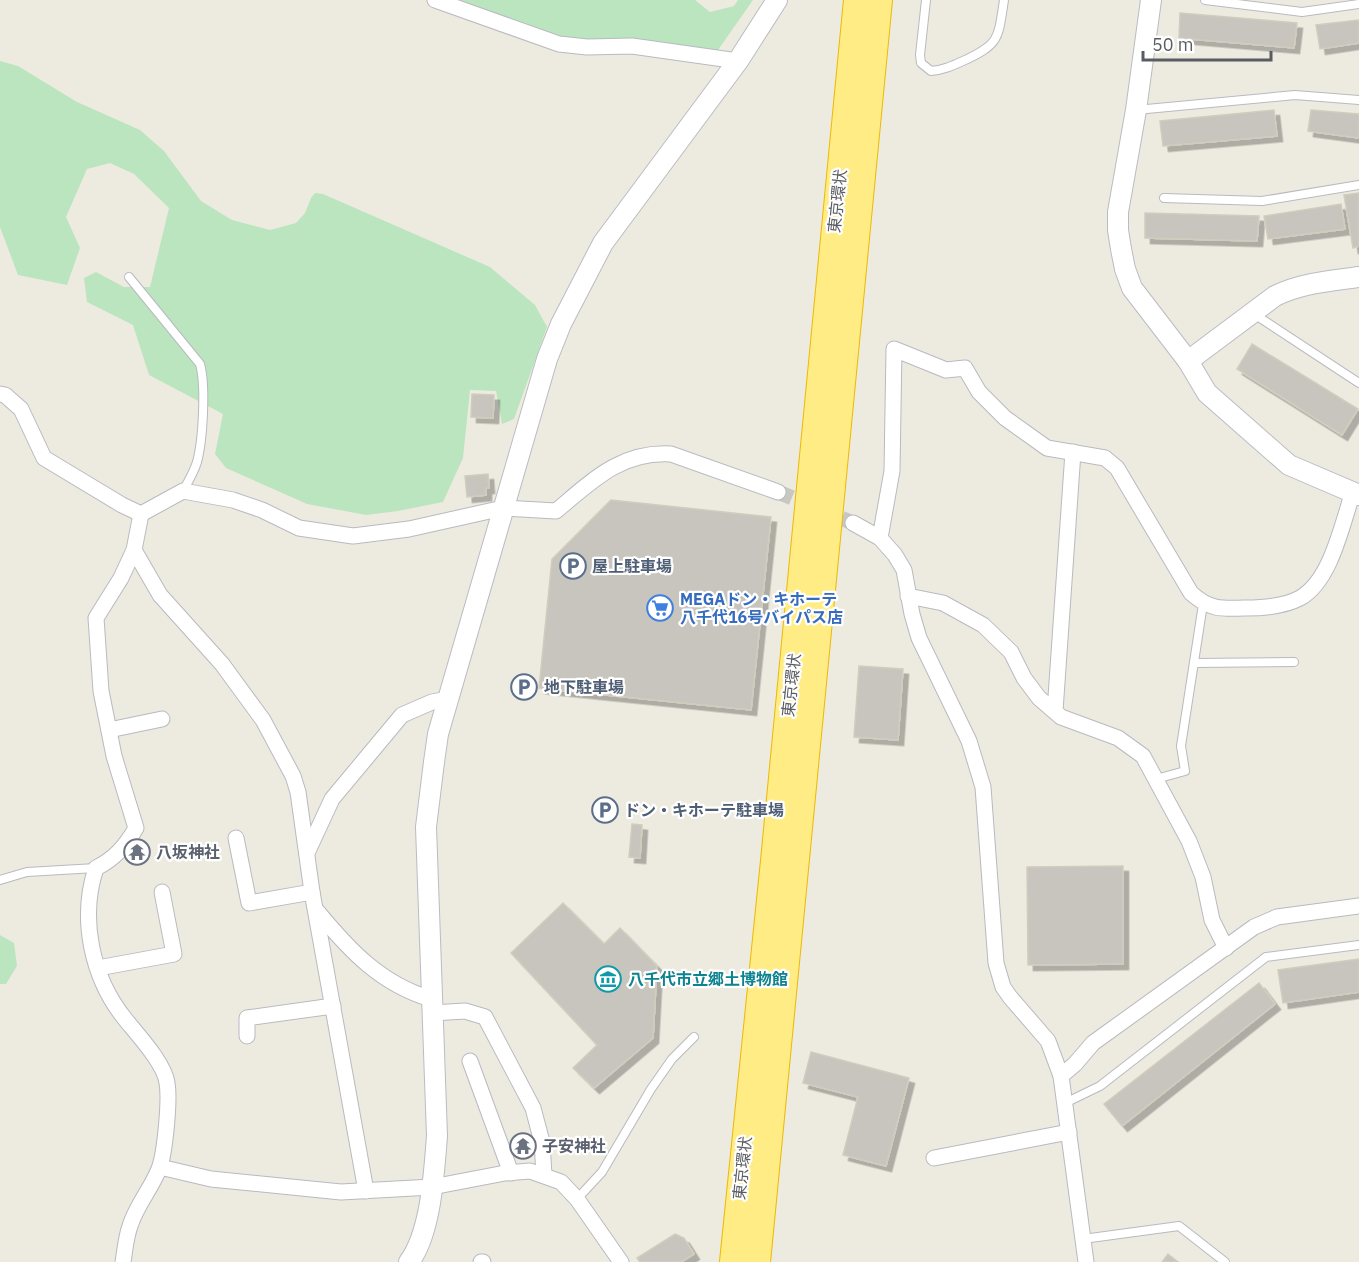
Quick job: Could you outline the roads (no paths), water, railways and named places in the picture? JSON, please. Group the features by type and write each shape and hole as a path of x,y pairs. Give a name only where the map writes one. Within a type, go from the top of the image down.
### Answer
{"highway":[{"name":"東京環状","path":"733,1262 857,0"},
{"name":"東京環状","path":"757,1262 879,0"}],"street":[{"path":"435,0 559,44 586,47 632,46 738,61"},
{"path":"413,1259 432,1186 437,1136 426,827 438,734 547,359 561,324 603,243 738,61 777,0"},
{"path":"880,538 892,471 894,349 946,370 965,368 979,392 1005,418 1047,448 1105,458 1118,468 1191,593 1203,604 1219,609 1266,608 1300,598 1318,582 1356,494 1289,465 1207,393 1188,361 1132,288 1123,259 1118,230 1118,212 1136,110 1151,0"},
{"path":"1188,361 1275,296 1291,288 1359,277"},
{"path":"0,394 5,395 21,409 44,458 141,514 165,503 183,491 233,500 299,528 353,536 409,529 504,508 556,511 607,470 630,458 655,453 671,454 778,492"},
{"path":"1055,711 1073,452"},
{"path":"123,1262 130,1226 160,1167 168,1111 167,1081 149,1048 108,995 89,934 88,908 90,885 96,868 111,860 127,843 136,828 114,756 101,691 96,618 121,578 134,550 141,514"},
{"path":"853,523 880,538 896,555 904,570 908,596 920,638 969,741 983,787 996,963 999,976 1010,997 1048,1041 1061,1076 1086,1262"},
{"path":"134,550 160,595 222,664 263,720 293,776 298,792 312,892 366,1191"},
{"path":"908,596 943,603 982,625 1011,652 1024,678 1039,698 1062,717 1118,738 1143,756 1189,841 1203,877 1212,920 1226,948"},
{"path":"308,854 332,799 402,715 432,702 449,699"},
{"path":"109,730 162,719"},
{"path":"236,838 249,903 312,892"},
{"path":"98,968 174,954 162,892"},
{"path":"1061,1076 1093,1043 1254,927 1277,917 1359,906"},
{"path":"315,909 361,960 390,982 415,994 432,1006 465,1011 485,1017 533,1108 542,1143 544,1175"},
{"path":"247,1036 247,1018 333,1006"},
{"path":"470,1060 511,1173"},
{"path":"934,1158 1069,1132"},
{"path":"160,1167 211,1179 341,1192 432,1186 530,1172 561,1182 577,1199 621,1262"}],"lane":[{"path":"926,0 920,56 921,63 931,71 949,68 991,46 1000,27 1005,0"},
{"path":"1205,0 1302,12 1359,4"},
{"path":"1136,110 1295,95 1359,100"},
{"path":"1164,198 1262,201 1359,185"},
{"path":"129,277 200,364 202,420 197,461 183,491"},
{"path":"1253,313 1359,383"},
{"path":"1156,779 1185,771 1181,746 1203,604"},
{"path":"1194,663 1294,662"},
{"path":"0,880 27,872 96,868"},
{"path":"1065,1103 1100,1086 1266,957 1359,945"},
{"path":"577,1199 602,1172 651,1089 672,1059 694,1037"},
{"path":"1083,1239 1179,1226 1225,1262"}],"tunnel":[{"path":"778,492 853,523"}],"place":[{"name":"屋上駐車場","path":"573,566"},
{"name":"MEGAドン・キホーテ 八千代16号バイパス店","path":"660,608"},
{"name":"地下駐車場","path":"524,687"},
{"name":"ドン・キホーテ駐車場","path":"605,810"},
{"name":"八坂神社","path":"137,852"},
{"name":"八千代市立郷土博物館","path":"608,979"},
{"name":"子安神社","path":"523,1146"}]}
